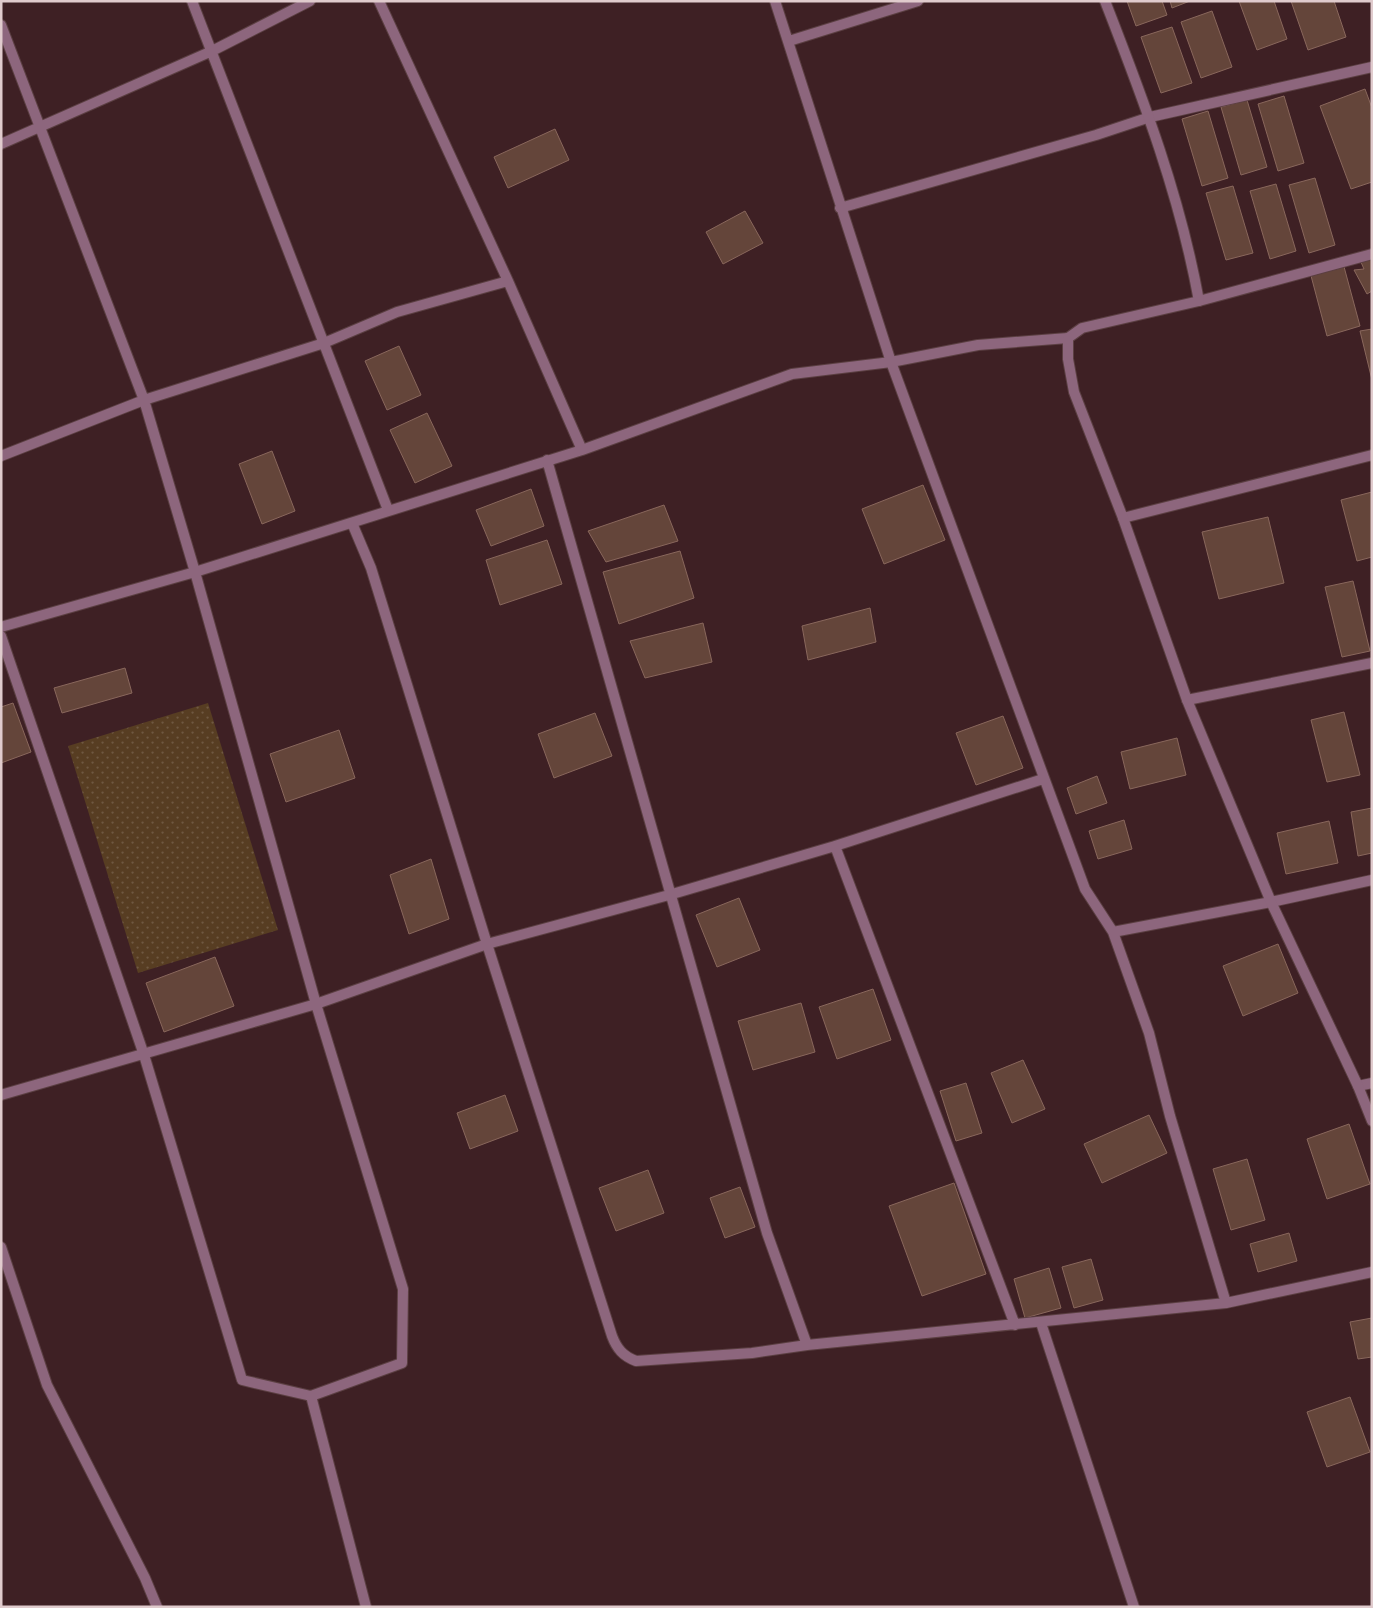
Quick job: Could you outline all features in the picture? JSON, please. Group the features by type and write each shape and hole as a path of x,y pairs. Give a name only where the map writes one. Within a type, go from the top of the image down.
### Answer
{"street":[{"path":"192,1 388,510"},
{"path":"1,144 42,128 212,51 310,1"},
{"path":"379,1 508,281 582,450"},
{"path":"775,1 891,362 1085,889 1113,932 1149,1033 1170,1116 1226,1303"},
{"path":"789,41 918,1"},
{"path":"1105,1 1150,117 1188,242 1199,301"},
{"path":"1,25 42,128 144,400 195,572 316,1004 403,1289 402,1363 311,1396 242,1380 144,1055 1,636"},
{"path":"840,208 1087,138 1150,117 1372,67"},
{"path":"1,627 195,572 582,450 792,374 919,358 978,345 1068,338 1082,328 1199,301 1372,254"},
{"path":"1,456 144,400 324,343 397,312 508,281"},
{"path":"1068,338 1068,359 1074,392 1123,518 1187,700 1271,902 1358,1086 1372,1121"},
{"path":"1123,518 1372,456"},
{"path":"547,460 766,1233 807,1345"},
{"path":"352,523 371,568 487,944 612,1336 619,1351 636,1361 752,1353 807,1345 1041,1323 1226,1303 1372,1272"},
{"path":"1187,700 1372,663"},
{"path":"1,1095 316,1004 487,944 670,895 835,846 1043,779"},
{"path":"835,846 1015,1325"},
{"path":"1113,932 1271,902 1372,880"},
{"path":"1358,1086 1372,1083"},
{"path":"1,1247 47,1385 146,1578 157,1607"},
{"path":"1041,1323 1134,1607"},
{"path":"311,1396 366,1607"}],"shaded area":[{"path":"208,703 278,930 138,973 68,746"}],"building":[{"path":"1127,1 1162,1 1167,15 1136,26"},
{"path":"1170,1 1190,1 1172,8"},
{"path":"1239,1 1274,1 1287,39 1257,50"},
{"path":"1291,1 1334,1 1346,37 1308,50"},
{"path":"1212,11 1232,67 1201,78 1181,22"},
{"path":"1172,27 1192,83 1161,93 1141,37"},
{"path":"1365,89 1372,108 1372,182 1351,189 1320,106"},
{"path":"1284,96 1304,163 1278,171 1258,104"},
{"path":"1247,100 1267,167 1241,175 1221,107"},
{"path":"1208,111 1228,178 1202,186 1182,119"},
{"path":"555,129 569,160 508,188 494,157"},
{"path":"1315,178 1335,245 1309,253 1289,185"},
{"path":"1276,184 1296,251 1270,259 1250,191"},
{"path":"1233,186 1253,253 1226,260 1206,193"},
{"path":"745,211 763,243 723,264 706,232"},
{"path":"1372,257 1372,291 1367,294 1354,270 1364,269 1360,260"},
{"path":"1343,263 1360,326 1327,336 1310,272"},
{"path":"1372,329 1372,380 1360,331"},
{"path":"399,346 421,395 387,410 365,361"},
{"path":"427,413 452,466 415,483 390,430"},
{"path":"272,451 295,511 262,524 239,464"},
{"path":"923,485 945,540 884,564 862,509"},
{"path":"531,489 544,526 491,546 476,510"},
{"path":"1372,492 1372,557 1357,561 1341,500"},
{"path":"664,505 678,541 606,562 588,531"},
{"path":"1268,517 1284,583 1219,599 1202,532"},
{"path":"547,540 562,584 500,605 486,560"},
{"path":"680,551 694,598 619,624 603,572"},
{"path":"1353,581 1370,651 1342,657 1325,587"},
{"path":"870,608 876,642 808,660 802,626"},
{"path":"703,623 712,662 645,678 630,641"},
{"path":"125,668 132,693 62,713 54,688"},
{"path":"13,703 31,752 1,763 1,707"},
{"path":"1344,712 1360,775 1327,782 1311,720"},
{"path":"595,713 612,756 554,778 538,734"},
{"path":"1003,716 1023,768 976,785 956,733"},
{"path":"339,730 355,778 286,802 270,754"},
{"path":"1177,738 1186,775 1130,789 1121,752"},
{"path":"1097,776 1107,803 1076,814 1067,788"},
{"path":"1372,808 1372,853 1358,856 1351,812"},
{"path":"1124,820 1132,849 1098,859 1089,831"},
{"path":"1329,821 1338,863 1286,874 1277,833"},
{"path":"431,859 449,919 409,934 390,875"},
{"path":"739,898 760,950 717,967 696,915"},
{"path":"1278,944 1298,993 1243,1016 1223,966"},
{"path":"215,957 234,1006 164,1032 146,983"},
{"path":"873,989 891,1040 837,1059 819,1007"},
{"path":"801,1003 815,1052 753,1070 738,1021"},
{"path":"1023,1060 1045,1109 1012,1123 991,1073"},
{"path":"966,1083 982,1133 956,1141 940,1091"},
{"path":"505,1095 518,1131 470,1149 457,1113"},
{"path":"1149,1115 1167,1153 1102,1183 1084,1144"},
{"path":"1349,1124 1370,1184 1327,1199 1307,1139"},
{"path":"1247,1159 1265,1220 1231,1230 1213,1169"},
{"path":"648,1170 664,1213 616,1231 599,1188"},
{"path":"954,1183 986,1274 922,1296 889,1206"},
{"path":"740,1187 755,1227 725,1238 710,1198"},
{"path":"1289,1233 1297,1261 1258,1272 1250,1244"},
{"path":"1091,1259 1103,1300 1074,1308 1062,1267"},
{"path":"1049,1268 1061,1308 1025,1318 1014,1279"},
{"path":"1372,1318 1372,1357 1358,1359 1350,1322"},
{"path":"1350,1397 1370,1452 1327,1467 1307,1412"}]}
